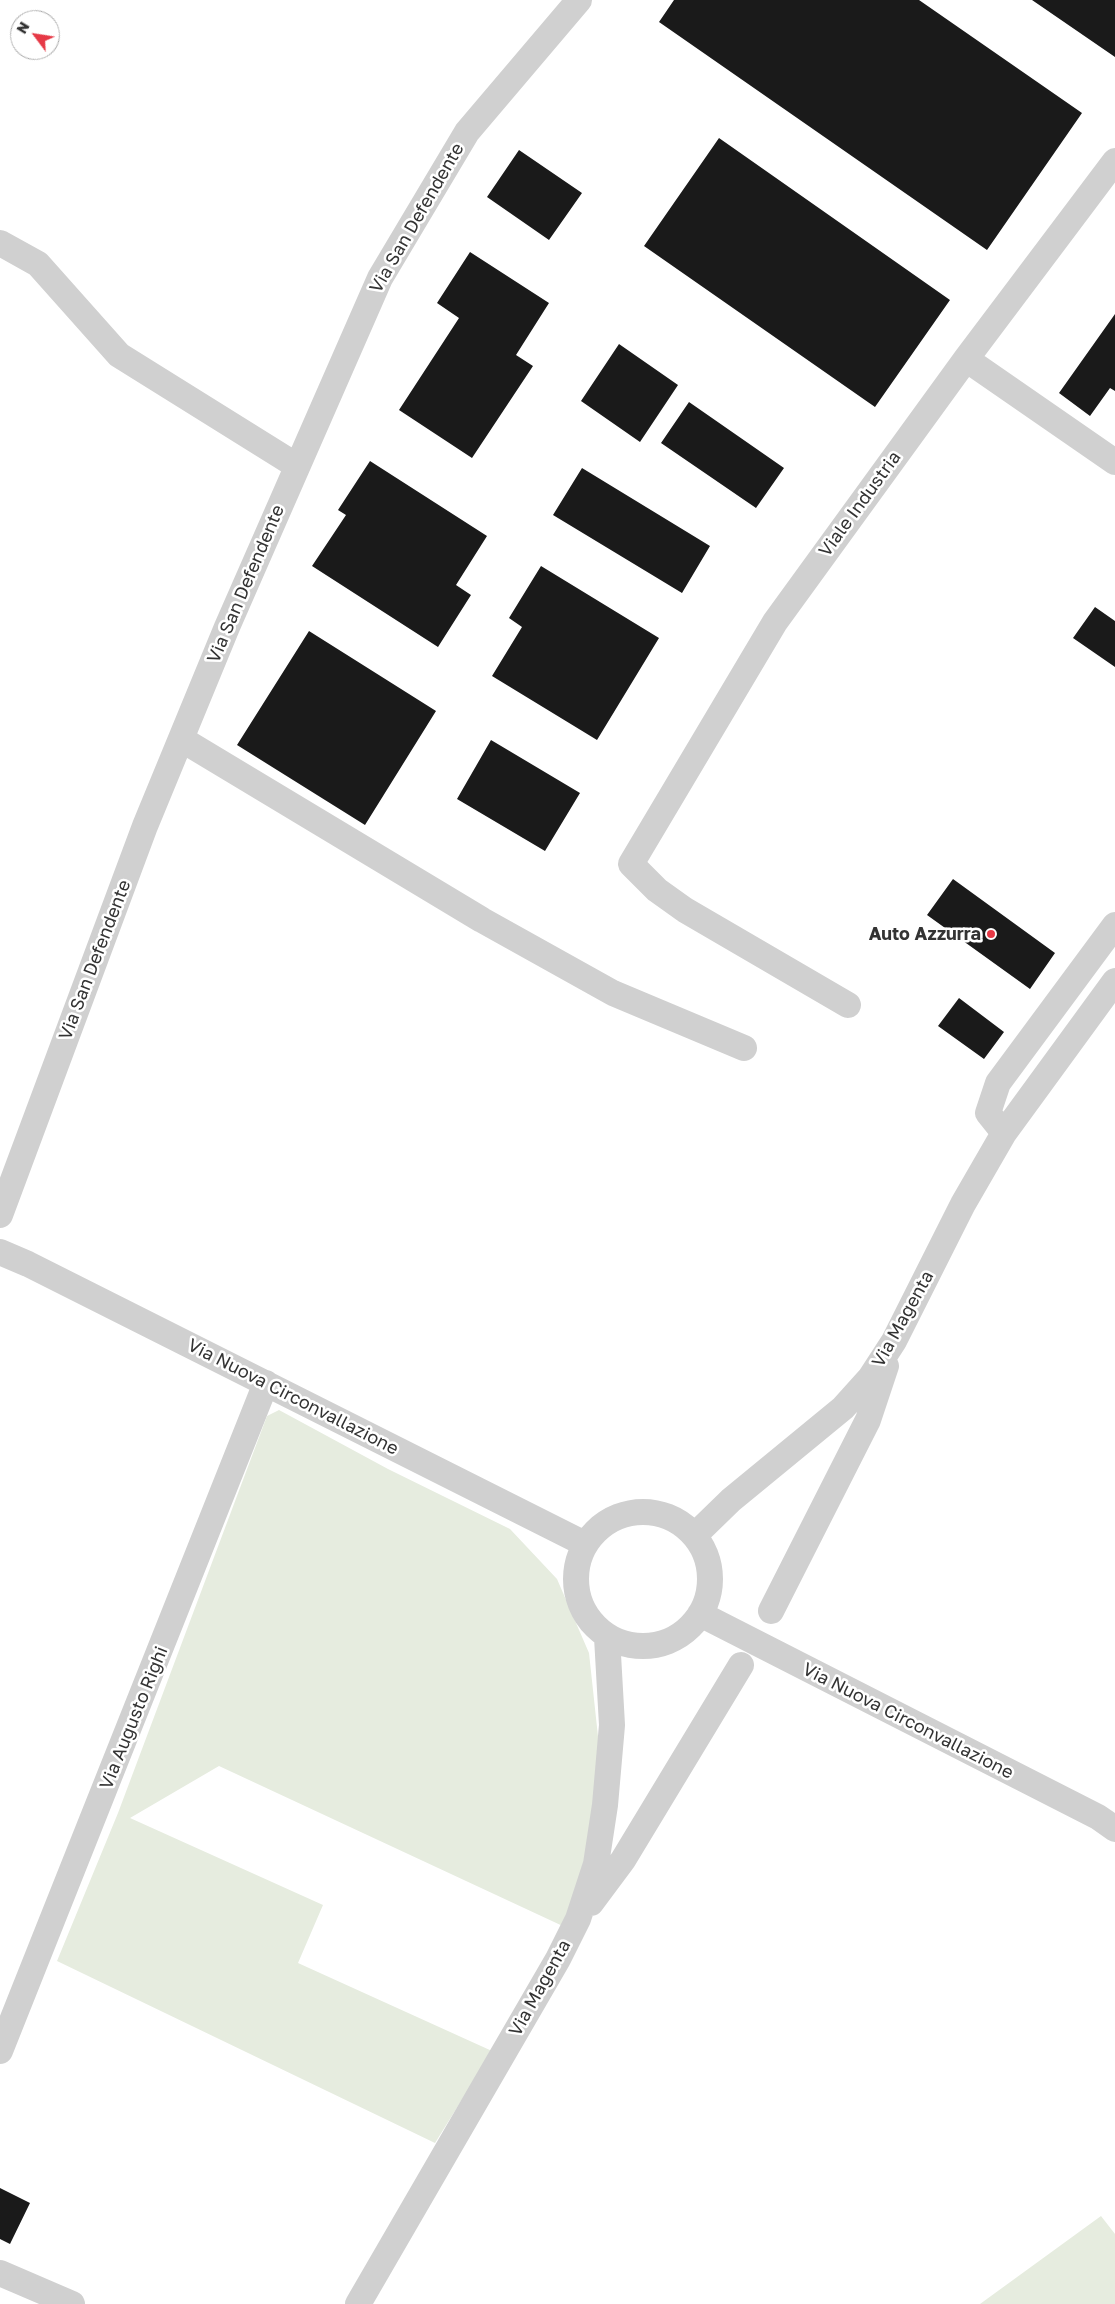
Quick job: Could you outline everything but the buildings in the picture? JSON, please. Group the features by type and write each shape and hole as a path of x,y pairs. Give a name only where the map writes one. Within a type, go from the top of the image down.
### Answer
{"street":[{"name":"Via San Defendente","path":"0,1215 146,826 297,466 380,278 434,184 467,132 579,0"},
{"name":"Viale Industria","path":"848,1005 686,910 657,890 631,864 775,622 966,359 1115,161"},
{"path":"0,243 38,264 119,354 297,466"},
{"path":"966,359 1115,462"},
{"path":"181,740 482,920 605,988 744,1048"},
{"path":"1004,1132 988,1113 998,1083 1115,925"},
{"name":"Via Magenta","path":"695,1535 731,1500 842,1408 870,1378 894,1341 963,1204 1004,1132 1115,981"},
{"name":"Via Nuova Circonvallazione","path":"0,1252 266,1383 584,1544"},
{"path":"771,1611 868,1420 894,1341"},
{"name":"Via Augusto Righi","path":"0,2051 266,1383"},
{"path":"637,1511 659,1512 678,1521 695,1535 706,1553 710,1574 708,1594 700,1614 687,1630 662,1643 648,1646 627,1645 608,1637 592,1623 580,1605 577,1592 577,1564 584,1544 598,1528 616,1516 637,1511"},
{"name":"Via Nuova Circonvallazione","path":"700,1614 1098,1817 1115,1829"},
{"name":"Via Magenta","path":"358,2304 558,1959 578,1919 596,1864 605,1805 612,1725 608,1637"},
{"path":"578,1919 623,1860 741,1666"},
{"path":"0,2273 72,2304"}],"shaded area":[{"path":"279,1410 388,1469 510,1529 557,1579 589,1653 600,1755 586,1875 567,1928 219,1766 130,1818 323,1905 298,1963 492,2051 435,2143 57,1961 118,1813 267,1416"},
{"path":"1101,2216 1115,2234 1115,2304 980,2304"}],"place":[{"name":"Auto Azzurra","path":"991,934"}]}
